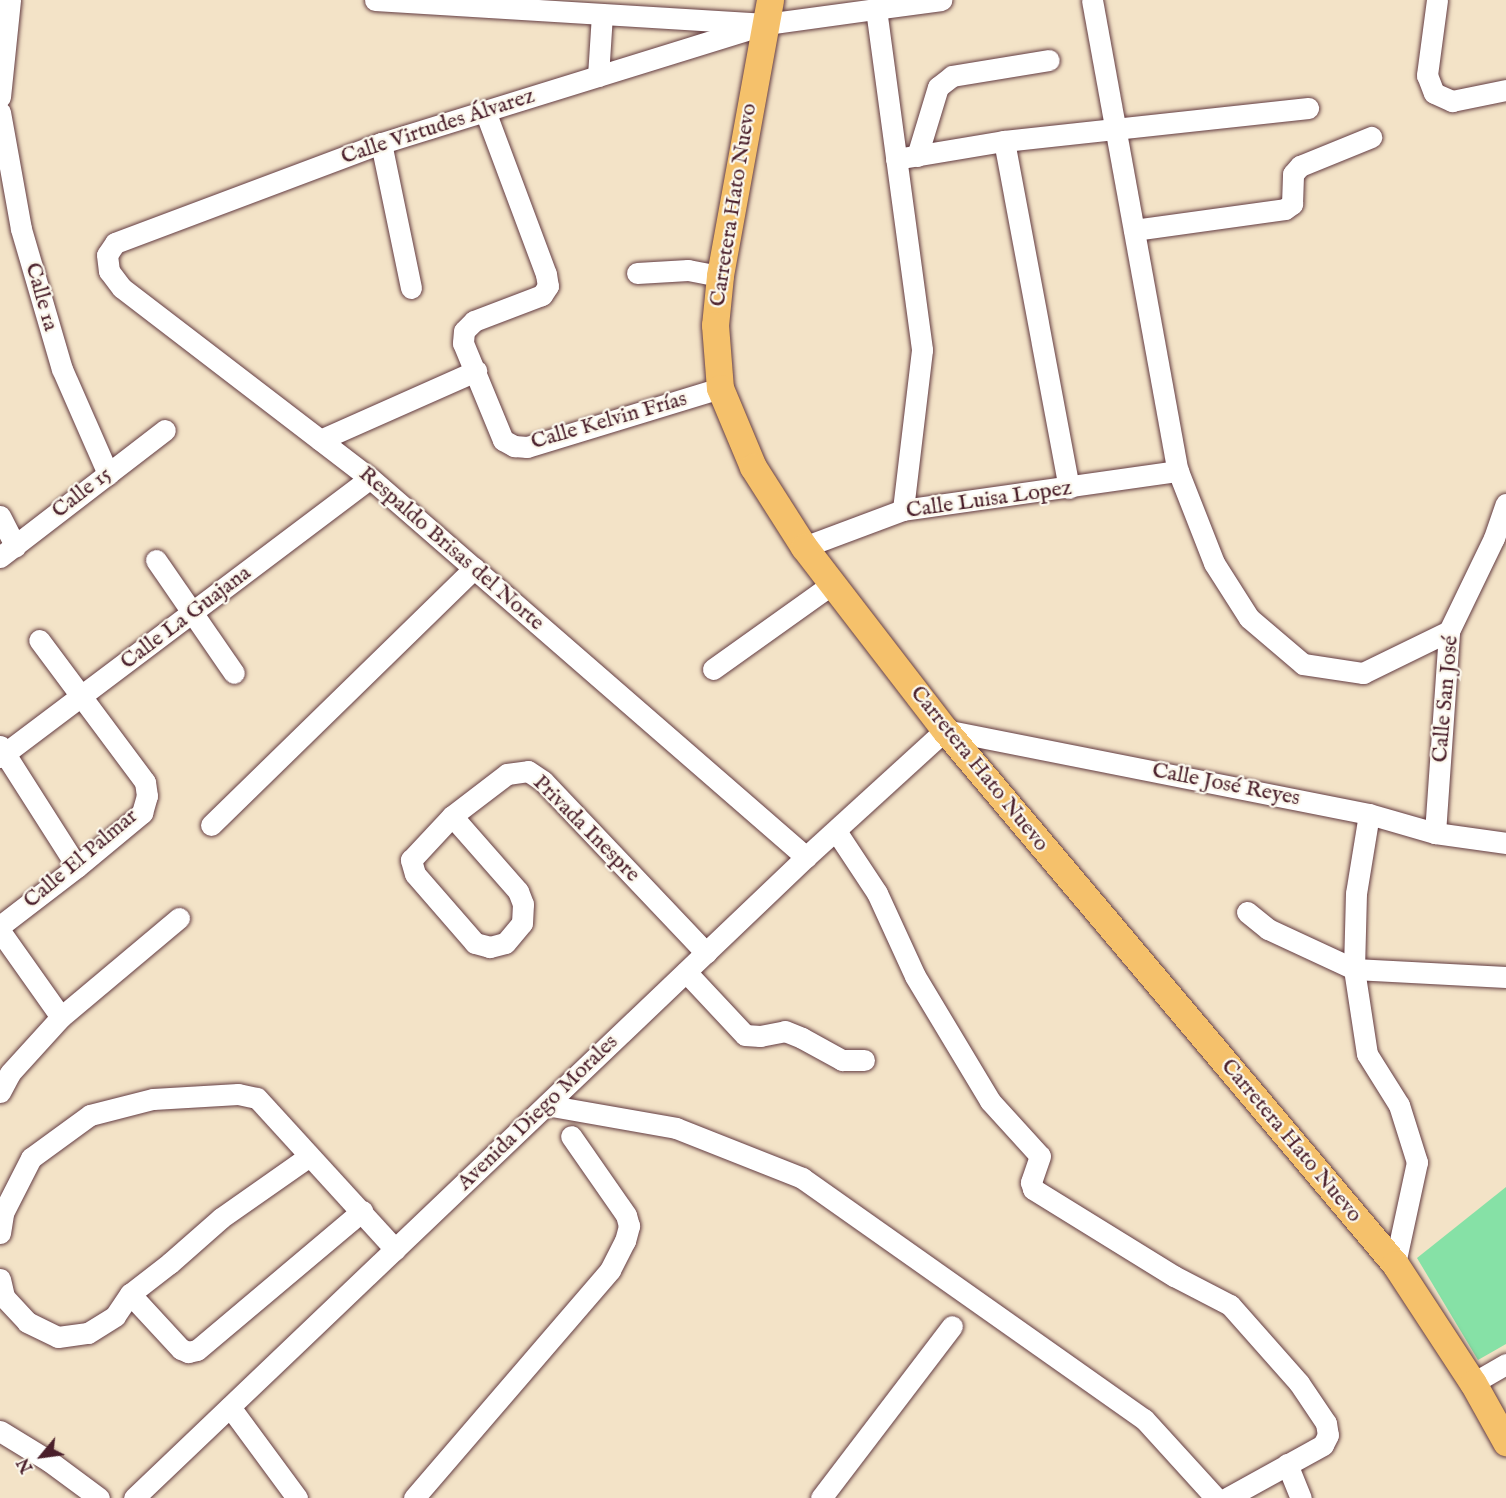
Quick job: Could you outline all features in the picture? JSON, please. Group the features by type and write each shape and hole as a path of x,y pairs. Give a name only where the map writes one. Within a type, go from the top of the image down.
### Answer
{"main road":[{"name":"Carretera Hato Nuevo","path":"768,12 720,276 715,325 720,388 753,467 804,547 945,730 1395,1264 1473,1383 1506,1442"}],"street":[{"path":"0,97 10,0"},
{"path":"375,0 602,14 625,8 768,12 876,9 941,0"},
{"path":"1092,0 1178,471 1214,562 1249,618 1303,664 1363,673 1449,631"},
{"path":"1437,0 1427,75 1434,93 1452,101 1506,90"},
{"path":"876,9 907,158 922,350 903,510"},
{"name":"Calle Virtudes Álvarez","path":"114,243 381,143 598,76 768,12"},
{"path":"598,76 602,14"},
{"path":"907,158 938,87 952,76 1049,60"},
{"path":"907,158 1004,141 1308,108"},
{"name":"Calle Kelvin Frías","path":"485,111 546,274 548,286 542,295 474,321 464,331 463,343 503,440 514,446 527,447 720,388"},
{"name":"Calle 1a","path":"0,112 21,229 62,369 108,474"},
{"path":"1134,230 1285,210 1292,204 1293,174 1300,166 1371,137"},
{"path":"1004,141 1069,488"},
{"path":"381,143 411,288"},
{"name":"Respaldo Brisas del Norte","path":"114,243 106,255 109,271 122,288 370,478 806,857"},
{"path":"637,273 688,270 720,276"},
{"path":"320,440 476,371"},
{"name":"Calle 15","path":"7,551 165,430"},
{"name":"Calle Luisa Lopez","path":"804,547 903,510 1178,471"},
{"name":"Calle La Guajana","path":"1,753 82,697 370,478"},
{"name":"Calle San José","path":"1435,833 1449,631 1494,538 1506,504"},
{"path":"0,516 7,551"},
{"path":"156,560 234,673"},
{"path":"211,825 474,568"},
{"path":"712,669 832,584"},
{"name":"Calle El Palmar","path":"0,926 142,813 147,795 145,782 39,640"},
{"name":"Avenida Diego Morales","path":"134,1498 806,857 945,730"},
{"name":"Calle José Reyes","path":"945,730 1369,813 1435,833 1506,843"},
{"path":"1,753 77,867"},
{"name":"Privada Inespre","path":"452,816 518,891 523,904 522,923 506,943 490,947 475,943 415,874 411,860 452,816 507,774 528,771 543,781 706,952"},
{"path":"1369,813 1356,893 1354,969 1367,1054 1399,1105 1417,1162 1395,1264"},
{"path":"836,831 877,893 915,976 990,1101 1040,1155 1031,1182 1033,1189 1174,1276 1230,1305 1299,1383 1326,1424 1328,1435 1323,1444 1227,1498"},
{"path":"1247,912 1268,929 1354,969 1506,977"},
{"path":"0,1092 10,1073 61,1017 179,918"},
{"path":"0,931 61,1017"},
{"path":"686,972 745,1035 760,1036 785,1031 842,1060 864,1060"},
{"path":"0,1233 3,1213 31,1158 90,1115 143,1101 238,1094 257,1098 280,1121 308,1157 362,1211 395,1249"},
{"path":"546,1105 676,1128 802,1178 1144,1419 1216,1498"},
{"path":"414,1498 610,1270 625,1241 629,1226 627,1215 571,1136"},
{"path":"0,1279 4,1298 27,1322 58,1337 88,1333 114,1316 130,1294 170,1263 221,1218 308,1157"},
{"path":"130,1294 181,1349 188,1352 197,1350 362,1211"},
{"path":"821,1498 952,1326"},
{"path":"1473,1383 1506,1364"},
{"path":"230,1407 297,1498"},
{"path":"0,1431 49,1461 99,1498"},
{"path":"1287,1464 1302,1498"}],"green space":[{"path":"1506,1187 1506,1344 1478,1360 1417,1258"}]}
